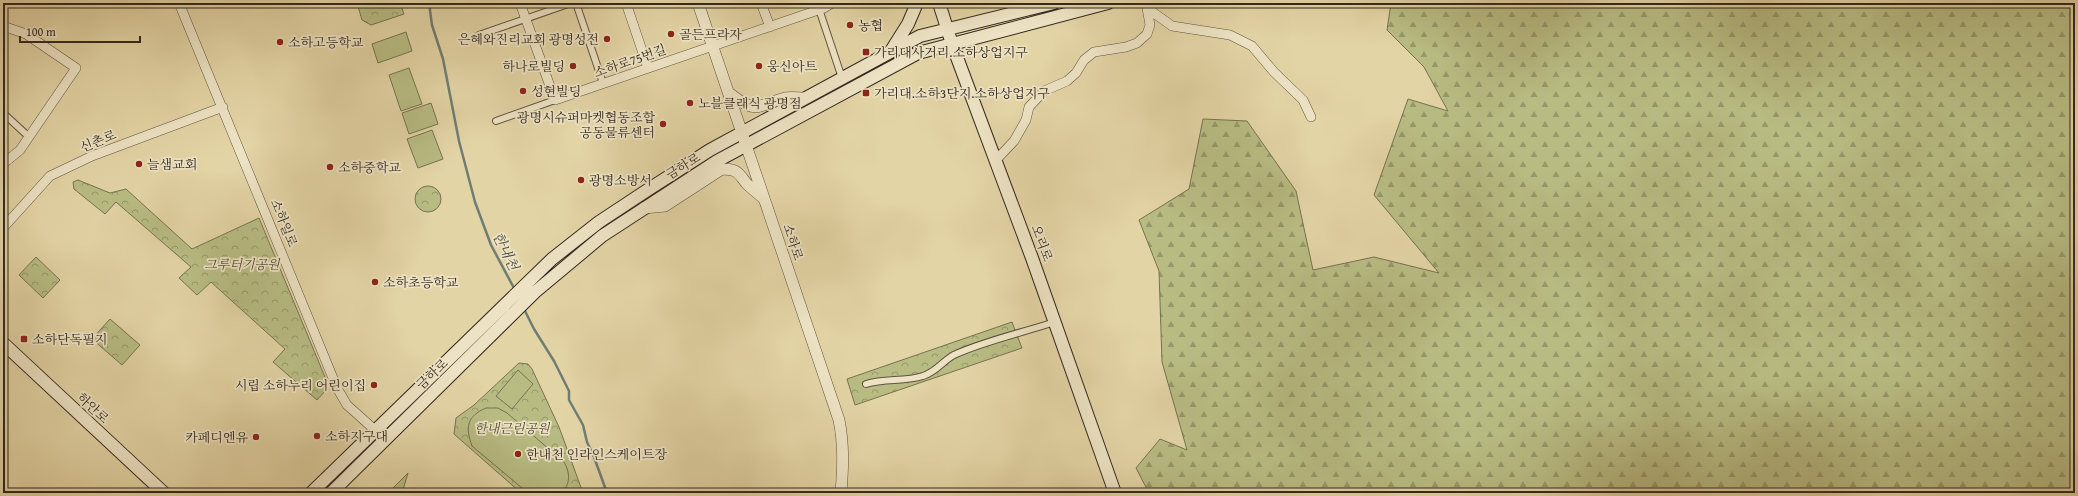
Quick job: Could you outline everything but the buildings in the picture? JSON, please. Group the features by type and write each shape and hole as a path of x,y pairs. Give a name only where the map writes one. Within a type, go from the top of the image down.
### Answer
{"main road":[{"path":"890,52 908,24 917,3"},
{"name":"오리로","path":"939,3 952,44 1055,322 1115,493"},
{"name":"금하로","path":"311,493 502,306 530,280 599,222 710,150 920,36 1054,3"},
{"name":"금하로","path":"331,493 535,292 602,236 643,208 746,145 918,53 1108,3"},
{"name":"하안로","path":"3,343 164,493"}],"street":[{"name":"소하일로","path":"179,3 223,107 337,388 347,404 385,439"},
{"path":"496,121 554,100 520,3"},
{"path":"479,35 571,3"},
{"path":"576,3 603,83"},
{"path":"626,3 648,68"},
{"name":"소하로","path":"698,3 839,420 843,447 841,493"},
{"path":"761,3 770,27"},
{"name":"소하로75번길","path":"554,100 770,27 818,6 832,3"},
{"path":"818,6 842,78"},
{"path":"1145,6 1172,26 1230,35 1252,46 1274,72 1303,100 1311,117"},
{"path":"996,160 1014,141 1026,120 1029,107 1044,91 1067,80 1076,73 1084,60 1094,52 1126,47 1137,43 1147,34 1150,24 1145,6"},
{"path":"3,26 26,34 76,68 28,136 20,150 3,164"},
{"path":"729,93 751,107 761,107 787,98 804,98"},
{"name":"신촌로","path":"3,228 50,176 92,156 223,107"},
{"path":"3,114 28,136"},
{"path":"643,208 665,206 722,169 732,169 740,174 764,199"},
{"path":"866,384 880,379 909,379 924,376 939,368 954,355 1055,322"}],"green space":[{"path":"357,3 400,3 404,14 371,25 362,20"},
{"path":"1391,3 2075,3 2075,280 2070,278 2075,316 2075,493 1149,493 1136,468 1160,439 1187,450 1162,362 1159,271 1139,220 1189,189 1203,119 1247,121 1296,191 1313,270 1374,257 1439,273 1374,195 1408,99 1448,111 1424,67 1387,30"},
{"path":"406,32 412,51 378,63 372,44"},
{"path":"409,68 422,104 401,111 389,75"},
{"path":"431,103 438,124 409,134 402,113"},
{"path":"432,130 443,159 418,168 407,139"},
{"name":"그루터기공원","path":"78,180 110,193 126,189 192,249 259,218 327,382 326,390 317,400 273,362 285,349 211,282 197,295 179,278 191,267 116,202 105,214 74,189 73,182"},
{"path":"428,186 437,190 441,199 437,208 428,212 419,208 415,199 419,190"},
{"path":"36,257 60,280 43,298 19,275"},
{"path":"110,319 140,345 122,365 92,339"},
{"path":"1012,322 1022,348 855,405 847,379"},
{"name":"한내근린공원","path":"519,363 528,364 532,369 559,427 583,493 521,493 454,434 456,418 474,405"},
{"path":"518,370 533,384 512,409 496,396"},
{"name":"한내천 인라인스케이트장","path":"486,408 498,408 507,413 564,462 568,474 568,482 567,486 561,493 528,493 472,446 468,428 469,423 475,415"},
{"path":"408,473 402,493 388,493"}],"waterway":[{"name":"한내천","path":"429,3 432,25 443,59 459,141 475,202 491,245 515,290"},
{"name":"한내천","path":"524,309 534,329 554,361 569,391 569,400 583,425 587,442 607,493"}],"place":[{"name":"농협","path":"850,25"},
{"name":"골든프라자","path":"671,34"},
{"name":"은혜와진리교회 광명성전","path":"607,39"},
{"name":"소하고등학교","path":"280,42"},
{"name":"가리대사거리.소하상업지구","path":"866,52"},
{"name":"하나로빌딩","path":"573,66"},
{"name":"웅신아트","path":"759,66"},
{"name":"성현빌딩","path":"523,91"},
{"name":"가리대.소하3단지.소하상업지구","path":"866,93"},
{"name":"노블클래식 광명점","path":"690,103"},
{"name":"광명시슈퍼마켓협동조합 공동물류센터","path":"663,124"},
{"name":"늘샘교회","path":"139,164"},
{"name":"소하중학교","path":"330,167"},
{"name":"광명소방서","path":"581,180"},
{"name":"소하초등학교","path":"375,282"},
{"name":"소하단독필지","path":"24,339"},
{"name":"시립 소하누리 어린이집","path":"374,385"},
{"name":"소하지구대","path":"317,436"},
{"name":"카페디엔유","path":"256,437"},
{"name":"한내천 인라인스케이트장","path":"518,454"}]}
